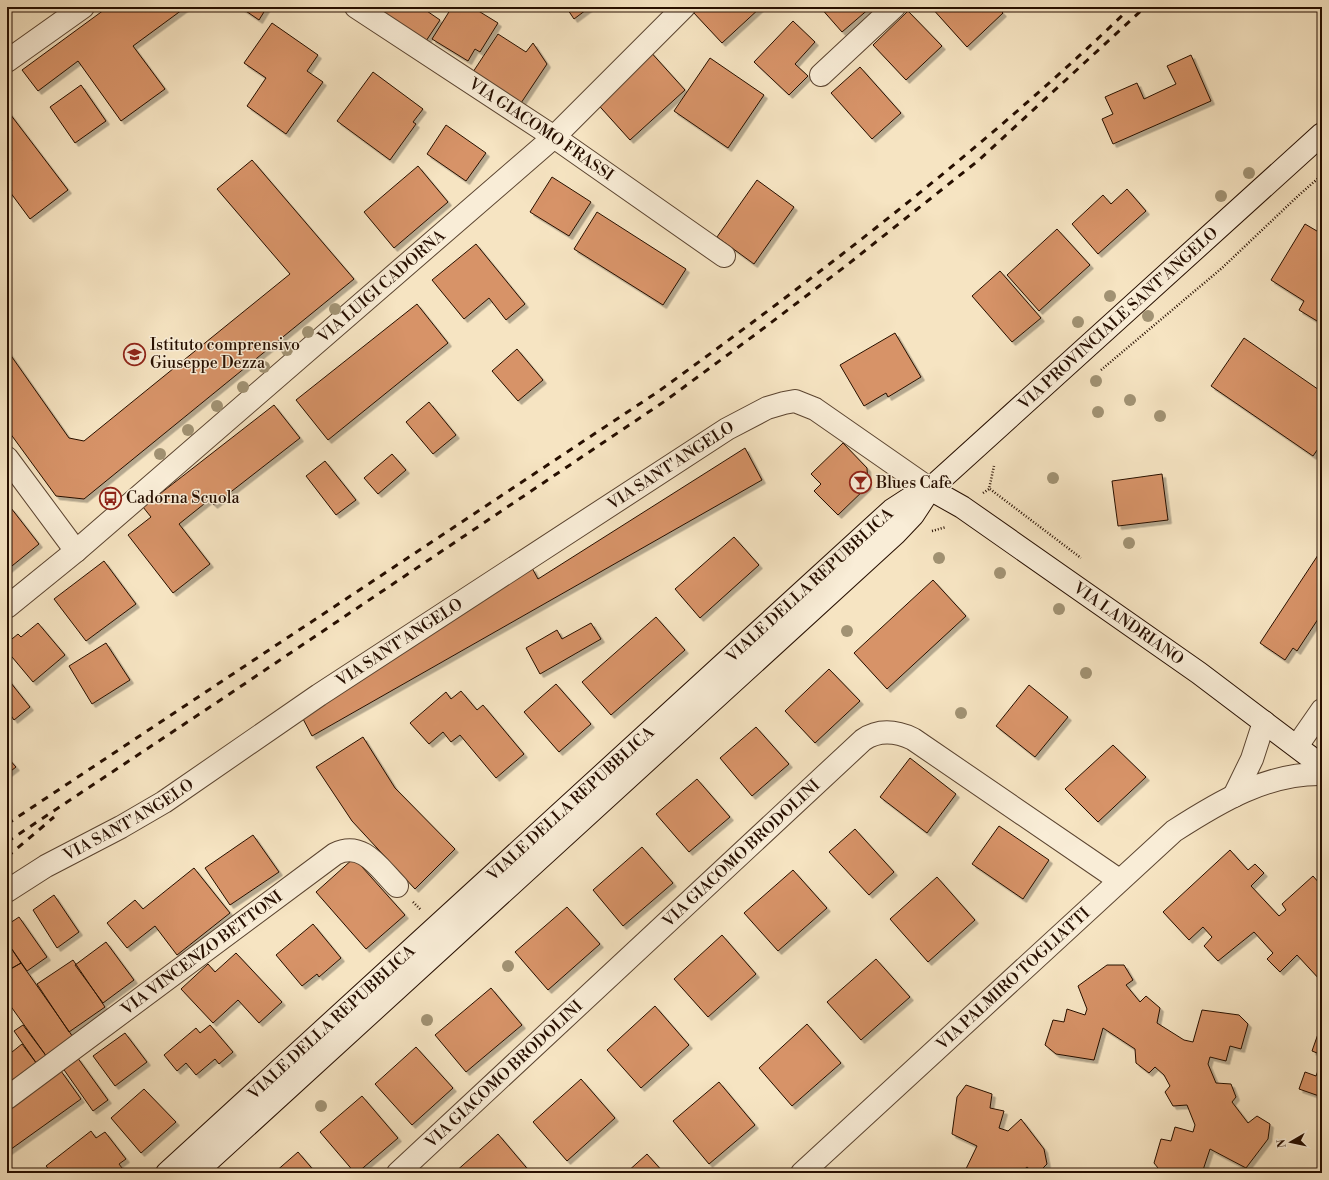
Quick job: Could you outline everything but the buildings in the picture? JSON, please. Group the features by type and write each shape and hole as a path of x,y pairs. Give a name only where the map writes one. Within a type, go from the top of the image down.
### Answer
{"street":[{"path":"7,61 83,7"},
{"name":"VIA GIACOMO FRASSI","path":"356,7 554,137 724,256"},
{"name":"VIA LUIGI CADORNA","path":"7,607 76,551 554,137 684,7"},
{"path":"821,75 894,7"},
{"name":"VIA PROVINCIALE SANT'ANGELO","path":"930,490 1314,141 1322,126"},
{"name":"VIA LANDRIANO","path":"795,401 819,411 930,490 962,507 1199,673 1322,766"},
{"name":"VIA SANT'ANGELO","path":"7,891 46,866 121,827 164,802 319,695 722,432 767,408 795,401"},
{"path":"7,458 76,551"},
{"name":"VIALE DELLA REPUBBLICA","path":"167,1173 892,510 912,497 930,490"},
{"name":"VIALE DELLA REPUBBLICA","path":"195,1173 889,540 913,516 930,490"},
{"path":"1297,746 1322,710"},
{"path":"1234,796 1252,759 1264,722"},
{"name":"VIA GIACOMO BRODOLINI","path":"398,1173 863,740 876,733 896,733 913,739 1119,880"},
{"name":"VIA PALMIRO TOGLIATTI","path":"802,1173 1174,831 1202,813 1234,796 1277,779 1295,775 1322,774"},
{"name":"VIA VINCENZO BETTONI","path":"7,1098 335,854 349,849 357,850 370,858 397,886"}],"path":[{"path":"1099,371 1222,268 1322,175"},
{"path":"962,507 990,489 995,459"}],"railway":[{"path":"7,824 659,391 781,301 902,207 1019,110 1131,7"},
{"path":"7,842 665,401 847,265 979,160 1145,7"},
{"path":"7,857 54,817"}],"place":[{"name":"Istituto comprensivo Giuseppe Dezza","path":"135,354"},
{"name":"Blues Cafè","path":"861,483"},
{"name":"Cadorna Scuola","path":"111,498"}]}
